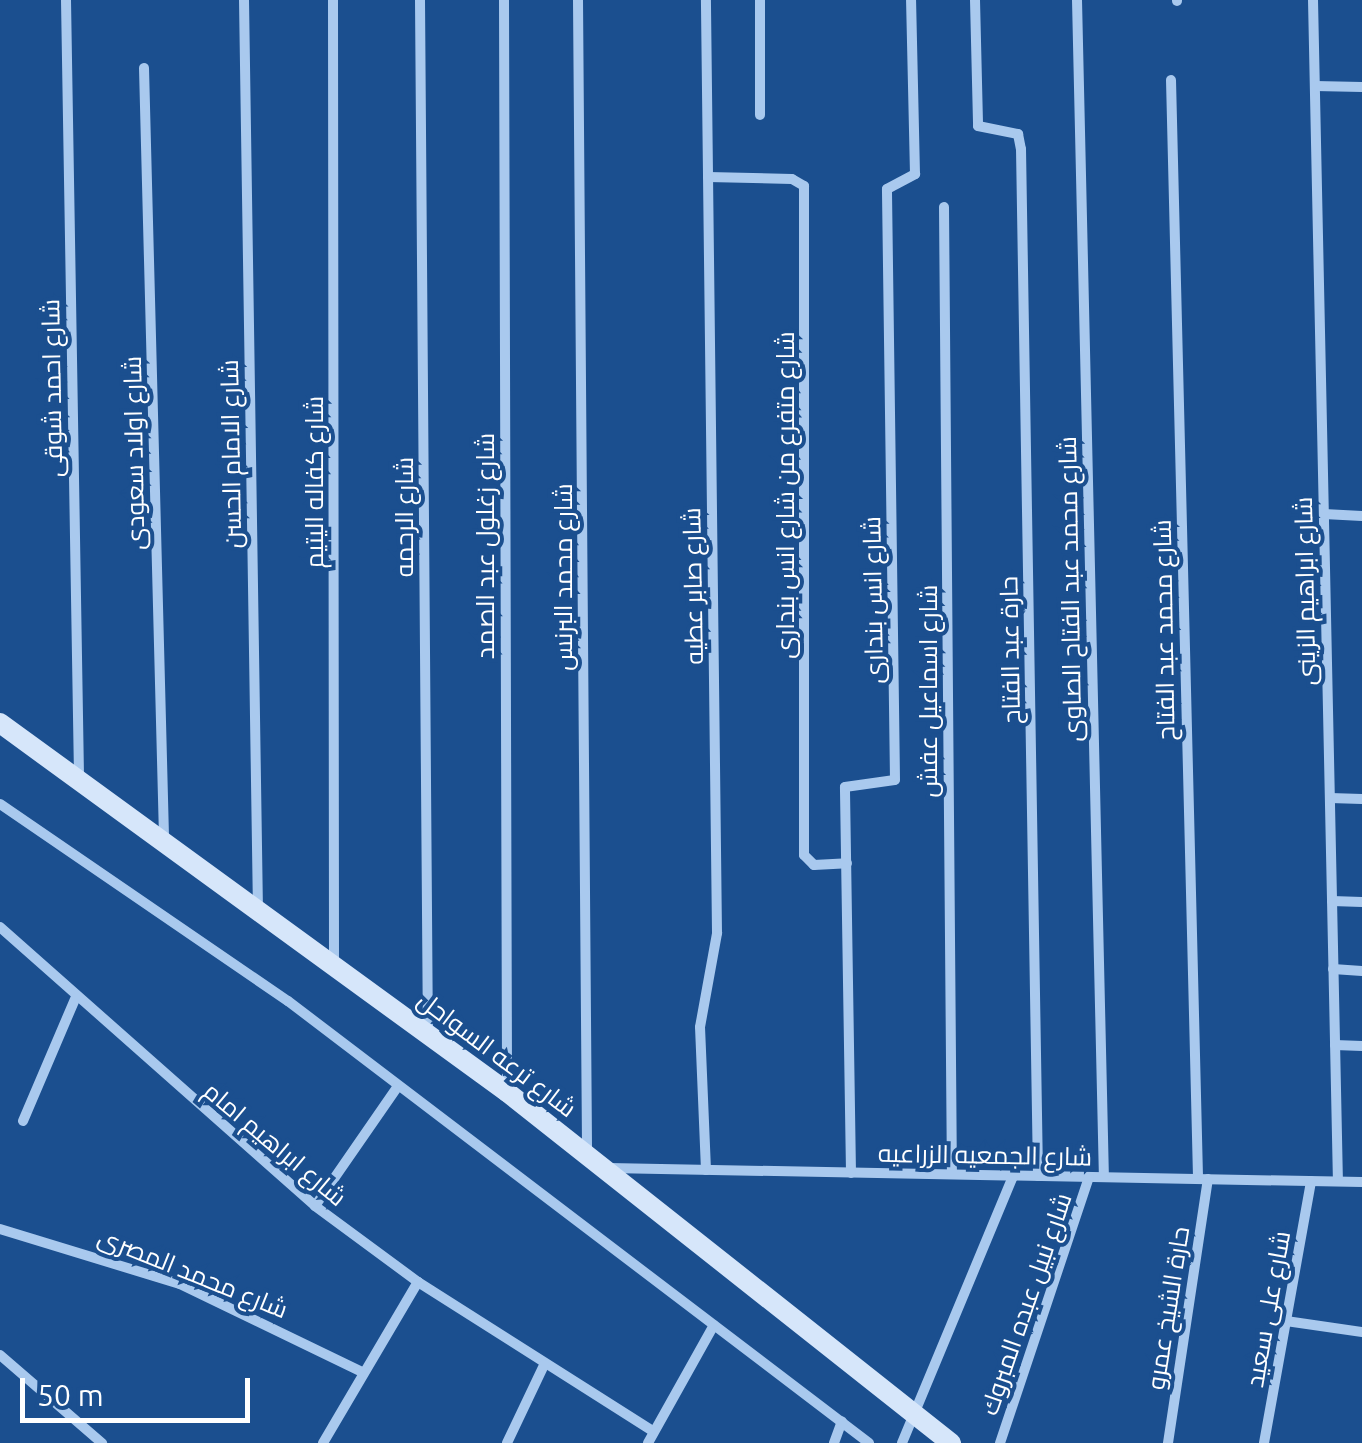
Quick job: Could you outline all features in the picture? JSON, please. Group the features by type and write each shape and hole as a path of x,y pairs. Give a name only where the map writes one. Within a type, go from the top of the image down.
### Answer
{"main road":[{"name":"شارع ترعه السواحل","path":"0,723 79,775 608,1168 951,1443"}],"street":[{"name":"شارع احمد شوقى","path":"66,0 79,775"},
{"name":"شارع الامام الحسن","path":"244,0 258,908"},
{"name":"شارع كفاله اليتيم","path":"333,0 334,964"},
{"name":"شارع الرحمه","path":"420,0 428,1034"},
{"name":"شارع زغلول عبد الصمد","path":"504,0 507,1092"},
{"name":"شارع محمد البرنس","path":"578,0 587,1153"},
{"name":"شارع صابر عطيه","path":"706,0 716,933 700,1027 706,1170"},
{"path":"760,0 760,115"},
{"name":"شارع انس بندارى","path":"851,1173 846,784 895,780 887,189 891,181 915,174 911,0"},
{"name":"حارة عبد الفتاح","path":"975,0 978,126 1018,134 1022,149 1038,1176"},
{"name":"شارع محمد عبد الفتاح الصاوى","path":"1077,0 1104,1177"},
{"name":"شارع ابراهيم الزينى","path":"1313,0 1338,1182"},
{"name":"شارع اولاد سعودى","path":"144,68 164,838"},
{"name":"شارع محمد عبد الفتاح","path":"1170,80 1203,1179"},
{"path":"1315,86 1362,87"},
{"name":"شارع متفرع من شارع انس بندارى","path":"708,177 792,179 804,186 804,855 814,865 848,863"},
{"name":"شارع اسماعيل عفش","path":"944,207 952,1174"},
{"path":"1324,514 1362,516"},
{"path":"1330,798 1362,800"},
{"path":"0,804 175,920 869,1443"},
{"path":"1332,901 1362,902"},
{"name":"شارع ابراهيم امام","path":"0,927 75,999 314,1206 418,1282 544,1365 654,1430"},
{"path":"1334,969 1362,971"},
{"path":"23,1122 75,999"},
{"path":"1335,1045 1362,1046"},
{"path":"314,1206 398,1086"},
{"name":"شارع الجمعيه الزراعيه","path":"608,1168 1362,1182"},
{"path":"902,1443 1013,1176"},
{"name":"شارع نبيل عبده المبروك","path":"1000,1443 1090,1177"},
{"name":"حارة الشيخ عمرو","path":"1168,1443 1203,1179"},
{"name":"شارع على سعيد","path":"1264,1443 1310,1181"},
{"name":"شارع محمد المصرى","path":"0,1229 180,1284 364,1373"},
{"path":"322,1443 418,1282"},
{"path":"1286,1321 1362,1332"},
{"path":"648,1443 714,1325"},
{"path":"0,1355 102,1443"},
{"path":"507,1443 544,1365"},
{"path":"834,1443 842,1421"},
{"path":"82,1443 89,1431"}]}
